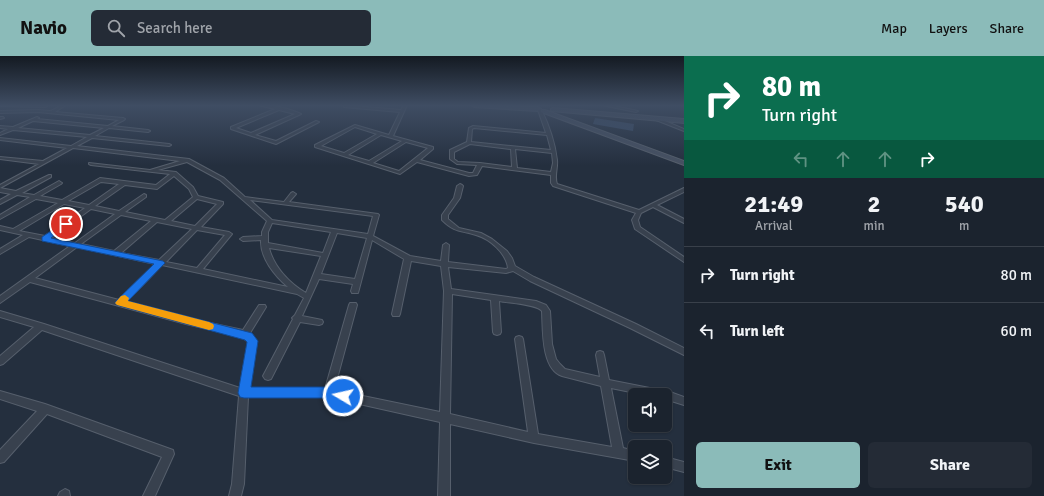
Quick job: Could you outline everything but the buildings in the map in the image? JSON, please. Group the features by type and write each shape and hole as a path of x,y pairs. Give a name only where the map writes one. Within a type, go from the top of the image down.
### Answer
{"street":[{"path":"0,134 20,126"},
{"path":"93,126 148,131"},
{"path":"238,126 232,128 276,143 310,126"},
{"path":"251,135 273,126"},
{"path":"356,126 391,135 431,147 400,173 317,146 356,126"},
{"path":"391,135 395,126"},
{"path":"546,126 556,161 553,184 639,212"},
{"path":"584,126 684,162"},
{"path":"672,126 684,130"},
{"path":"0,127 169,145"},
{"path":"0,187 109,127"},
{"path":"469,143 470,129 473,127 549,134"},
{"path":"344,154 381,133"},
{"path":"0,139 187,160 222,179 270,222 369,236 408,258 444,264 506,271 512,268"},
{"path":"370,163 406,140"},
{"path":"553,152 469,143 452,151 453,160 457,163 480,164 554,174"},
{"path":"513,148 515,169"},
{"path":"0,158 44,164"},
{"path":"150,171 187,160"},
{"path":"416,160 469,174 476,174 480,164"},
{"path":"90,164 174,173 191,188 196,197 221,203 195,227 120,303"},
{"path":"14,231 100,180 157,187 174,173"},
{"path":"0,202 49,176"},
{"path":"0,217 36,198 59,183"},
{"path":"45,239 124,183"},
{"path":"460,186 457,198 445,215 445,220 457,229 478,234 488,239 506,255 512,264 512,268"},
{"path":"0,190 14,194 229,234 199,270"},
{"path":"684,190 639,212 635,220 637,228 684,260"},
{"path":"286,203 292,194"},
{"path":"0,300 118,213 144,196"},
{"path":"166,222 196,197"},
{"path":"244,198 376,215 355,290"},
{"path":"653,205 684,221"},
{"path":"115,254 156,220"},
{"path":"270,222 265,229 265,253 276,270 297,292"},
{"path":"0,228 115,254 199,270 297,292 308,297"},
{"path":"268,376 296,318 308,297 335,231"},
{"path":"0,252 27,235"},
{"path":"243,239 265,241 325,255"},
{"path":"444,496 444,418 448,291 444,264 446,245"},
{"path":"396,314 408,258"},
{"path":"512,268 684,352"},
{"path":"317,276 356,282"},
{"path":"28,279 186,321 244,334 252,341 244,393 238,484 235,496"},
{"path":"448,291 536,304 543,307 546,311 550,352 557,368 562,372 670,396 684,401"},
{"path":"495,298 496,332"},
{"path":"328,393 353,305"},
{"path":"244,334 262,307"},
{"path":"0,314 41,326 244,393 328,393 534,438 628,454"},
{"path":"296,318 319,322"},
{"path":"0,361 41,326"},
{"path":"519,339 534,438"},
{"path":"600,354 618,452"},
{"path":"0,395 45,409 168,454 149,496"},
{"path":"0,458 45,409"},
{"path":"672,464 684,467"}],"water":[{"path":"602,126 634,126 633,131"}],"slow traffic":[{"path":"125,298 120,303 209,326"}],"route":[{"path":"66,224 45,239 160,263 120,303 248,336 252,341 244,393 328,393 343,396"}]}
